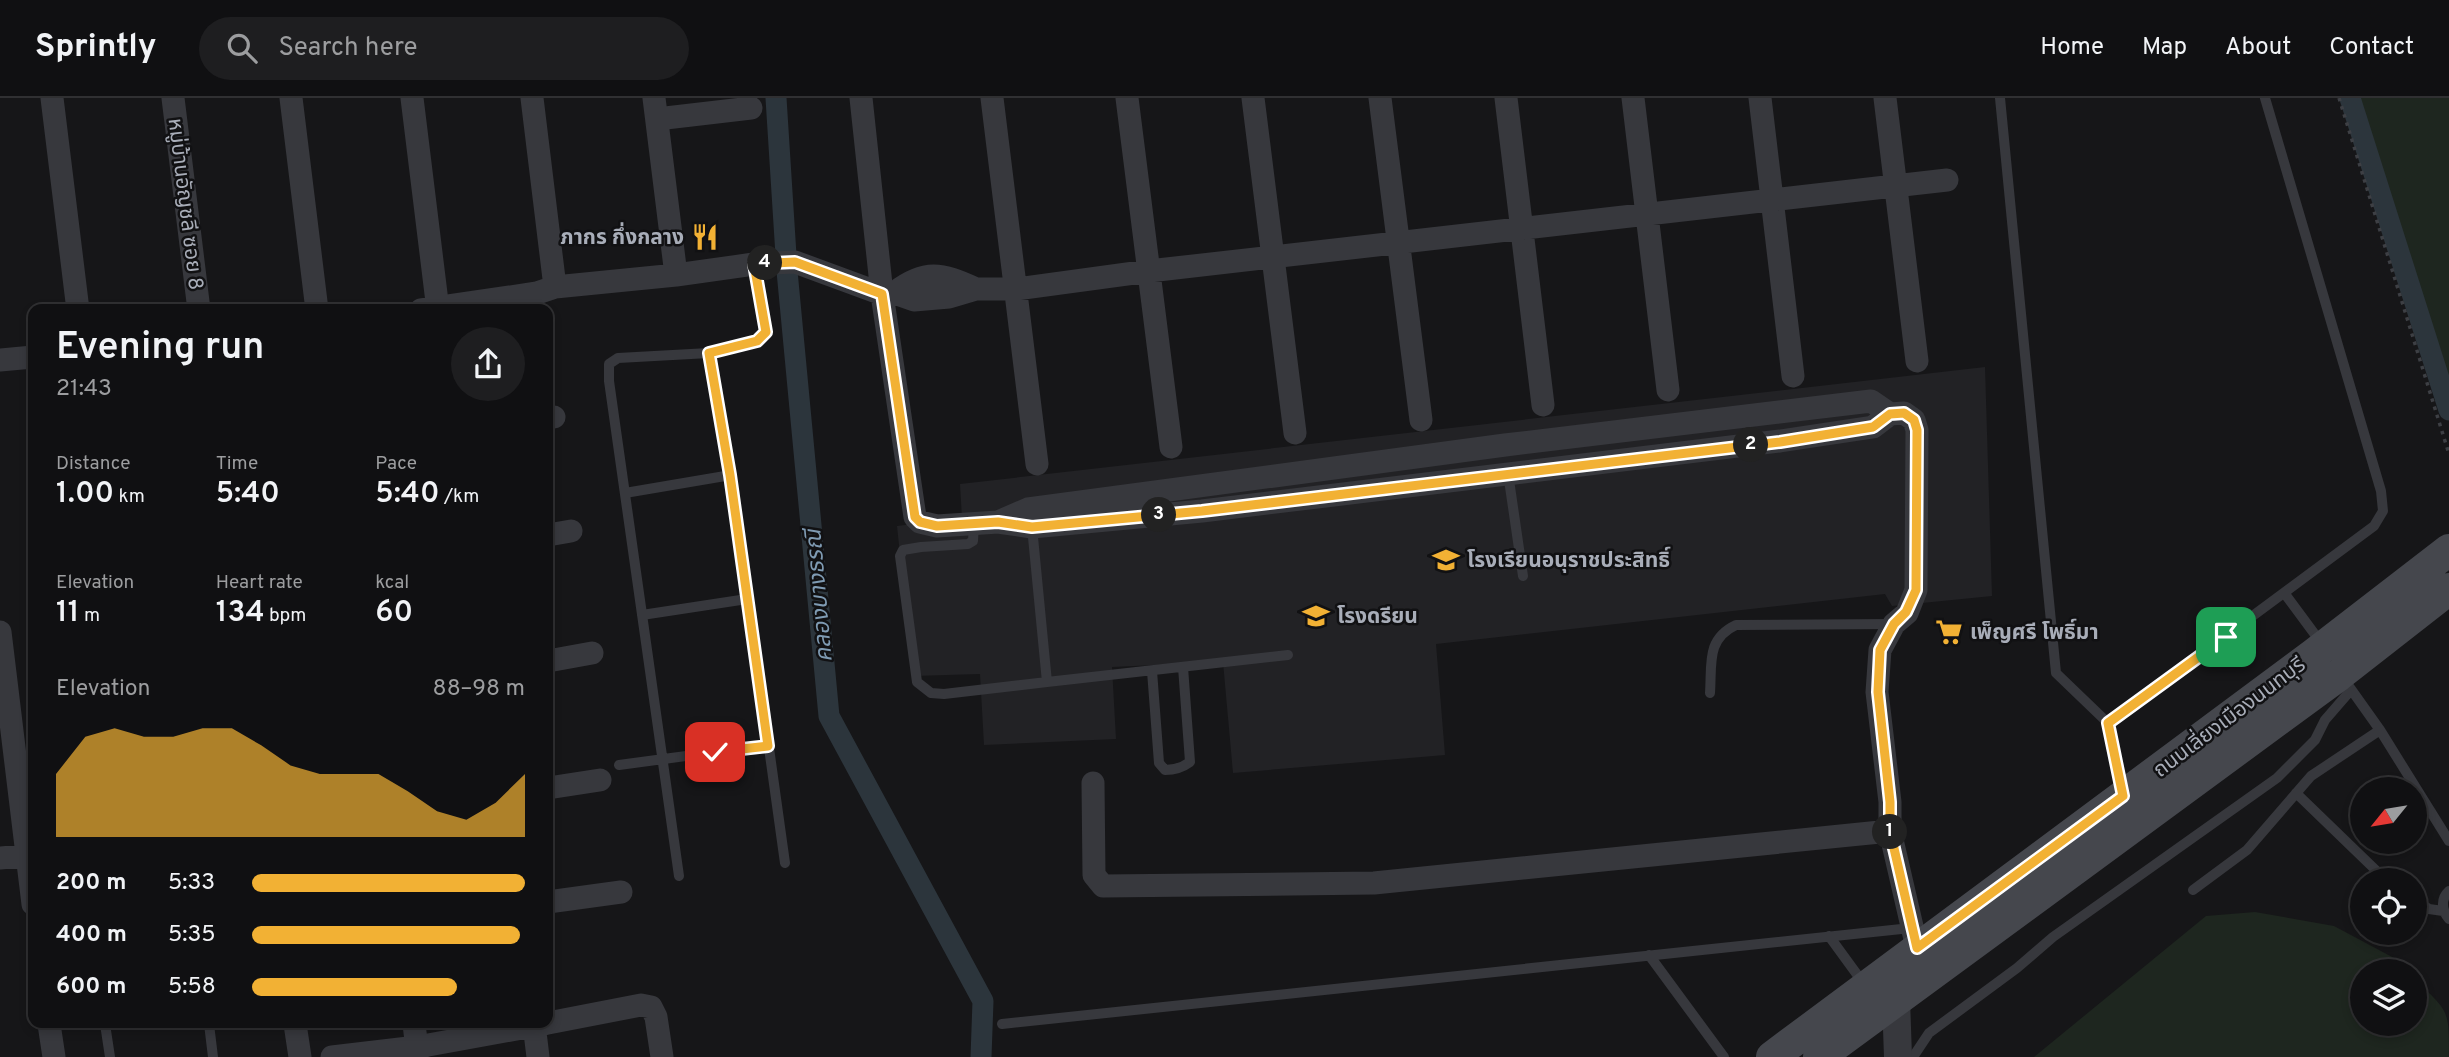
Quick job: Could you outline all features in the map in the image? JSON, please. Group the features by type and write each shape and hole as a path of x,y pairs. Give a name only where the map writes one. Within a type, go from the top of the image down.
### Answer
{"main road":[{"name":"ถนนเลี่ยงเมืองนนทบุรี","path":"1772,1057 1866,986 1914,938 2123,796 2449,550"},
{"name":"ถนนเลี่ยงเมืองนนทบุรี","path":"1819,1057 1896,999 2345,682 2449,589"}],"street":[{"path":"52,98 77,304"},
{"name":"หมู่บ้านอัญชลี ซอย 8","path":"173,98 198,304"},
{"path":"291,98 316,304"},
{"path":"412,98 432,304"},
{"path":"532,98 555,287"},
{"path":"860,98 888,294 915,517 920,522 937,526 998,522 1032,527 1237,506 1780,442 1873,427 1890,414 1904,413 1914,420 1917,430 1916,590 1906,612 1894,624 1880,650 1878,663 1890,831 1914,938"},
{"path":"992,98 1037,464"},
{"path":"1128,98 1171,447"},
{"path":"1253,98 1295,433"},
{"path":"1380,98 1421,420"},
{"path":"1506,98 1543,405"},
{"path":"1633,98 1668,390"},
{"path":"1760,98 1793,376"},
{"path":"1885,98 1917,361"},
{"path":"676,275 656,108 751,108"},
{"path":"465,304 537,293 555,287 774,263 888,294 912,279 947,275 976,289 1016,289 1149,271 1274,259 1947,180"},
{"path":"0,360 28,357"},
{"path":"998,522 1028,509 1505,445 1871,401 1890,414"},
{"path":"1505,445 1508,473"},
{"path":"1236,480 1237,506"},
{"path":"553,534 571,531"},
{"path":"0,632 28,840"},
{"path":"553,660 592,653"},
{"path":"553,787 600,780"},
{"path":"1093,783 1094,875 1103,887 1374,883 1890,831"},
{"path":"0,858 28,855"},
{"path":"553,901 621,892"},
{"path":"1896,999 1898,1057"},
{"path":"553,1022 641,1005 651,1007 656,1017 662,1057"},
{"path":"50,1028 54,1057"},
{"path":"296,1028 300,1057"},
{"path":"415,1028 418,1052"},
{"path":"332,1057 418,1052 523,1028"},
{"path":"538,1057 540,1028"}],"lane":[{"path":"2000,98 2056,673 2108,723 2123,796"},
{"path":"2108,723 2374,526 2383,511 2381,491 2265,98"},
{"path":"680,876 609,381 609,364 618,358 709,353 757,341 766,332 774,263"},
{"path":"709,353 730,475 785,863"},
{"path":"1508,473 1523,576"},
{"path":"625,493 730,475"},
{"path":"974,522 974,541 968,544 903,550 901,556 917,682 931,694 1288,654"},
{"path":"1032,527 1047,682"},
{"path":"2285,594 2323,647"},
{"path":"642,615 747,599"},
{"path":"1710,693 1714,643 1722,631 1736,625 1894,624"},
{"path":"1152,671 1159,763 1165,770 1172,770 1190,762 1183,667"},
{"path":"1913,1057 1929,1033 2017,968 2053,937 2277,778 2315,740 2345,682 2381,730 2449,841"},
{"path":"2193,890 2247,850 2311,776 2381,730"},
{"path":"619,765 768,746"},
{"path":"2296,793 2374,868"},
{"path":"2446,915 2443,902 2449,891"},
{"path":"2427,908 2446,915"},
{"path":"1002,1024 1829,936 1914,938"},
{"path":"1829,936 1866,986"},
{"path":"1649,955 1724,1057"},
{"path":"106,1028 110,1057"},
{"path":"209,1028 213,1057"}],"path":[{"path":"2339,98 2449,453"}],"shaded area":[{"path":"2360,98 2449,98 2449,380 2369,129"},
{"name":"โรงเรียนอนุราชประสิทธิ์","path":"1985,367 1992,596 1892,606 1885,594 1436,644 1445,755 1233,773 1223,662 1112,667 1116,739 984,745 980,674 913,676 897,526 962,518 960,484"},
{"path":"2255,912 2334,926 2350,935 2350,945 2370,945 2394,958 2350,959 2350,1036 2427,1036 2427,991 2445,1012 2449,1057 2034,1057 2206,916"}],"waterway":[{"name":"คลองบางธรณี","path":"776,98 787,271 829,716 983,1001 981,1057"},
{"path":"2350,98 2449,410"}],"place":[{"name":"ภากร กึ่งกลาง","path":"705,237"},
{"name":"โรงเรียนอนุราชประสิทธิ์","path":"1446,560"},
{"name":"โรงดรียน","path":"1316,616"},
{"name":"เพ็ญศรี โพธิ์มา","path":"1949,632"}],"route":[{"path":"715,752 768,746 730,475 709,353 757,341 766,332 754,264 795,262 882,294 915,517 920,522 937,526 998,522 1032,527 1202,511 1780,442 1873,427 1890,414 1904,413 1914,420 1917,430 1916,590 1906,612 1894,624 1880,650 1878,692 1890,802 1890,831 1917,948 2123,796 2108,723 2226,637"}]}
